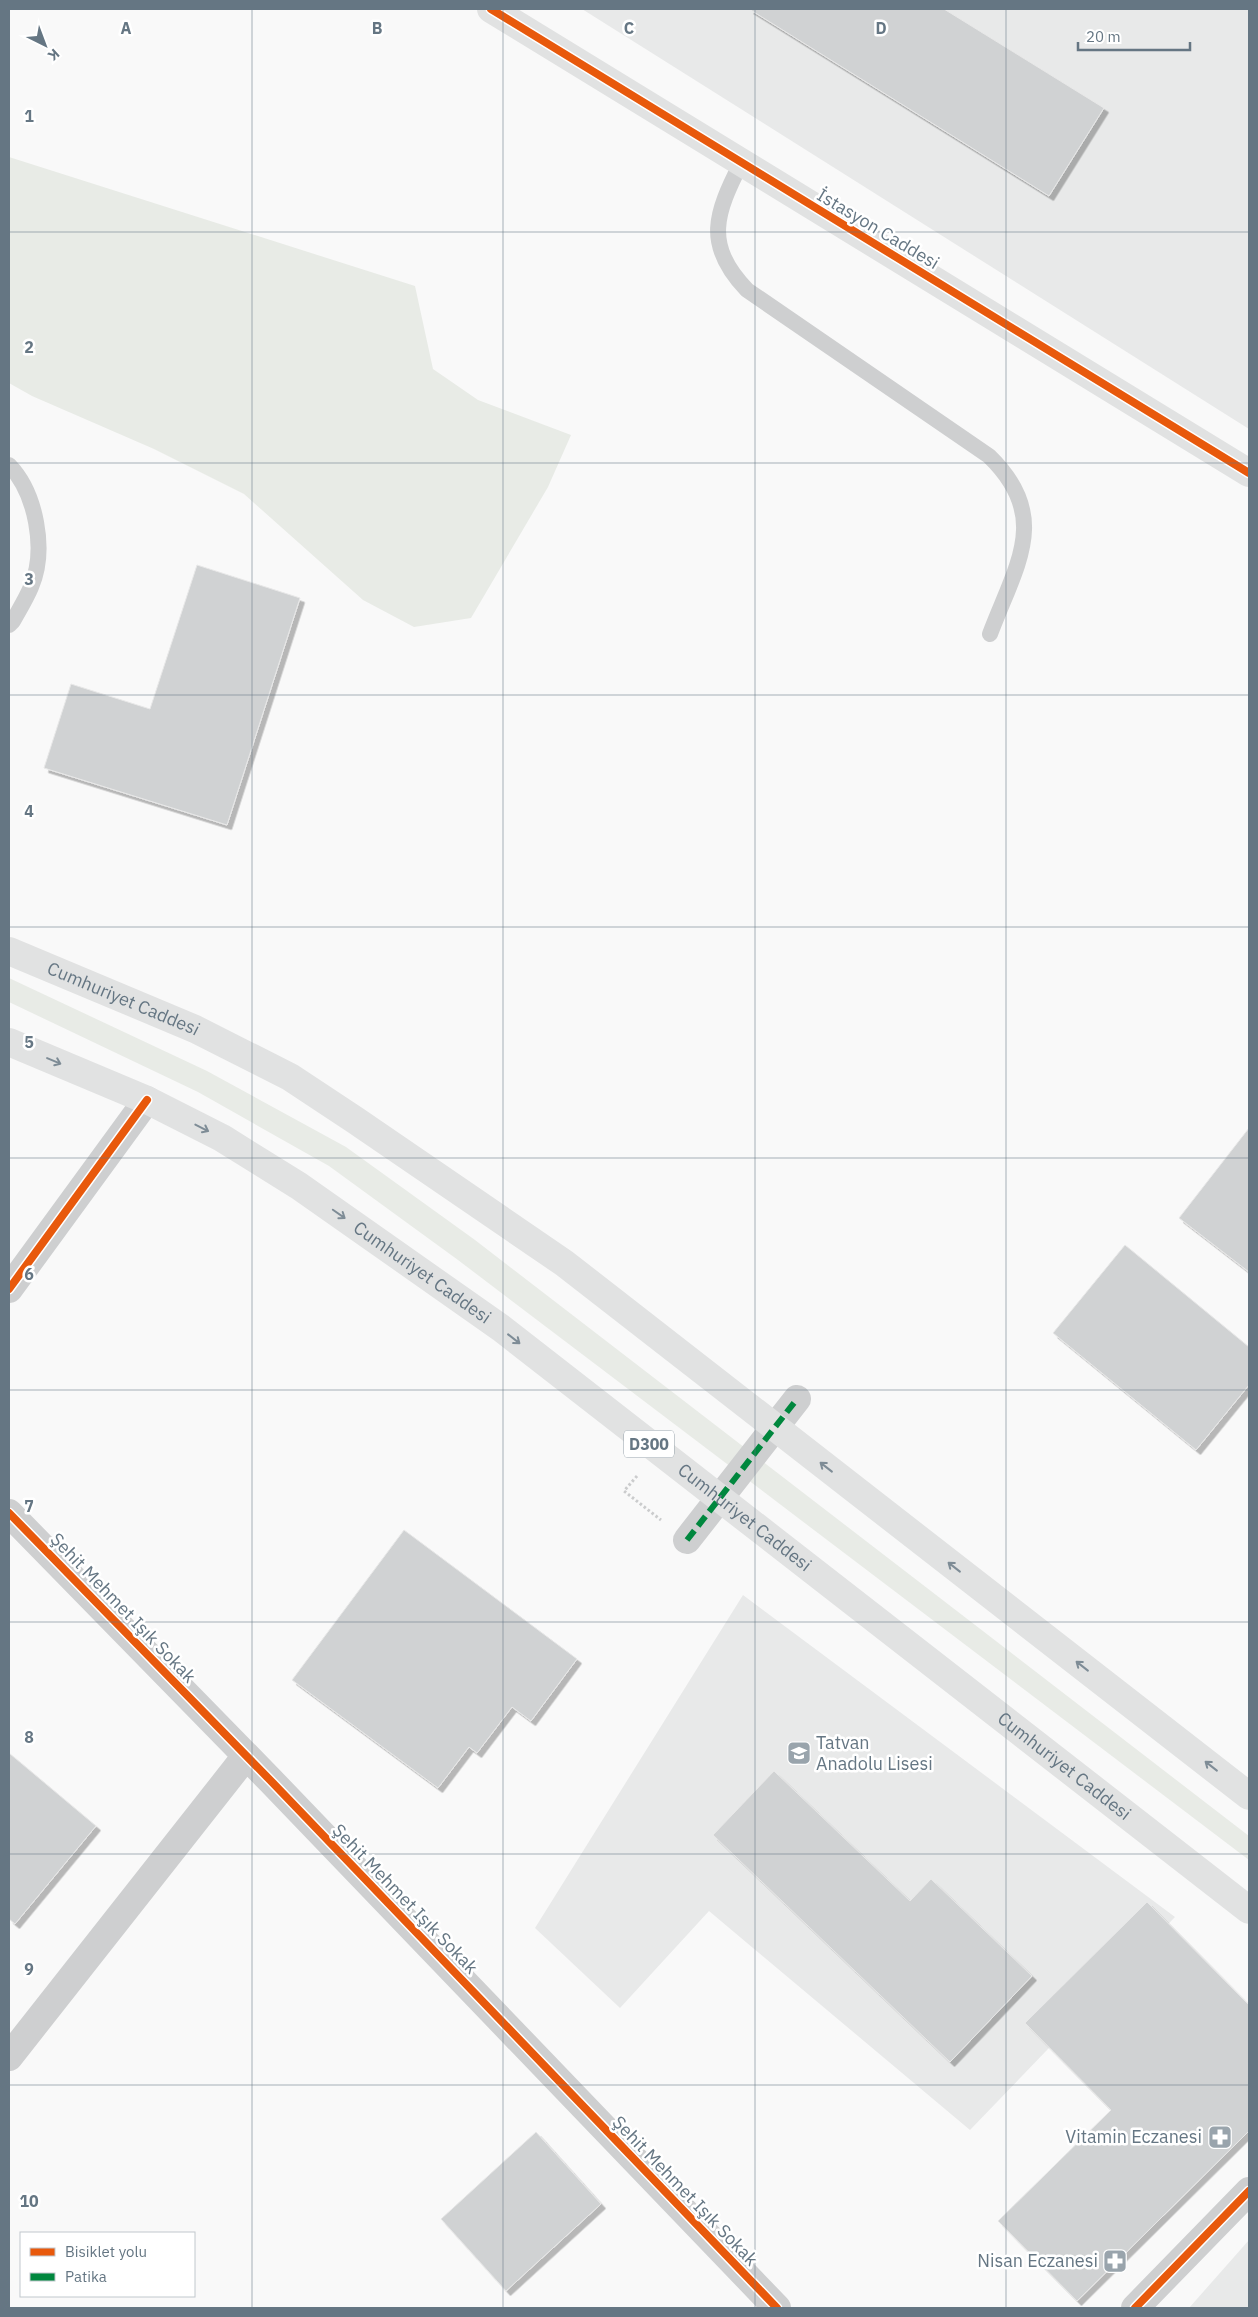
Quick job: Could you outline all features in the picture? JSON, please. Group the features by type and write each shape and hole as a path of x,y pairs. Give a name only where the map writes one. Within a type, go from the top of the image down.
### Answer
{"main road":[{"name":"İstasyon Caddesi","path":"491,9 1249,473"},
{"name":"Cumhuriyet Caddesi","path":"9,951 195,1029 281,1072 564,1263 1249,1796"},
{"name":"Cumhuriyet Caddesi","path":"9,1042 147,1100 222,1138 298,1186 500,1328 1249,1910"}],"street":[{"path":"9,1289 147,1100"},
{"path":"687,1540 797,1399"},
{"name":"Şehit Mehmet Işık Sokak","path":"9,1513 246,1756 777,2308"},
{"path":"9,2058 246,1756"},
{"path":"1134,2308 1249,2191"}],"lane":[{"path":"742,163 723,200 718,220 719,242 724,260 734,276 747,290 989,456 1005,471 1017,490 1023,508 1025,528 1023,547 990,634"},
{"path":"9,465 16,472 34,507 39,546 32,585 9,625"}],"path":[{"path":"624,1491 687,1540"}],"shaded area":[{"path":"582,9 1249,9 1249,429"},
{"path":"9,157 415,286 433,369 478,400 571,435 548,487 471,618 414,627 363,600 244,494 154,449 32,396 9,383"},
{"path":"9,978 207,1071 346,1147 475,1240 1249,1836 1249,1860 458,1260 329,1166 198,1092 9,1002"},
{"name":"Tatvan Anadolu Lisesi","path":"743,1595 1175,1917 970,2130 709,1911 620,2008 535,1928"},
{"path":"1249,2240 1249,2308 1189,2308"}],"building":[{"path":"749,9 944,9 1104,108 1049,196"},
{"path":"197,565 300,598 227,825 44,768 71,684 150,709"},
{"path":"1249,1128 1249,1272 1179,1218"},
{"path":"1125,1245 1249,1347 1249,1385 1196,1450 1053,1333"},
{"path":"404,1530 577,1659 531,1721 512,1707 477,1753 469,1747 438,1788 292,1680"},
{"path":"9,1753 96,1826 15,1924 9,1919"},
{"path":"774,1771 910,1901 931,1879 1032,1976 950,2062 713,1835"},
{"path":"1147,1902 1249,2005 1249,2131 1077,2301 998,2221 1111,2110 1025,2023"},
{"path":"536,2132 601,2204 506,2291 441,2219"}],"marked path":[{"path":"687,1540 797,1399"}],"cycle path":[{"path":"491,9 1249,473"},
{"path":"9,1289 147,1100"},
{"path":"9,1513 270,1780 777,2308"},
{"path":"1135,2308 1249,2191"}],"place":[{"name":"Tatvan Anadolu Lisesi","path":"799,1753"},
{"name":"Vitamin Eczanesi","path":"1220,2137"},
{"name":"Nisan Eczanesi","path":"1115,2261"}]}
